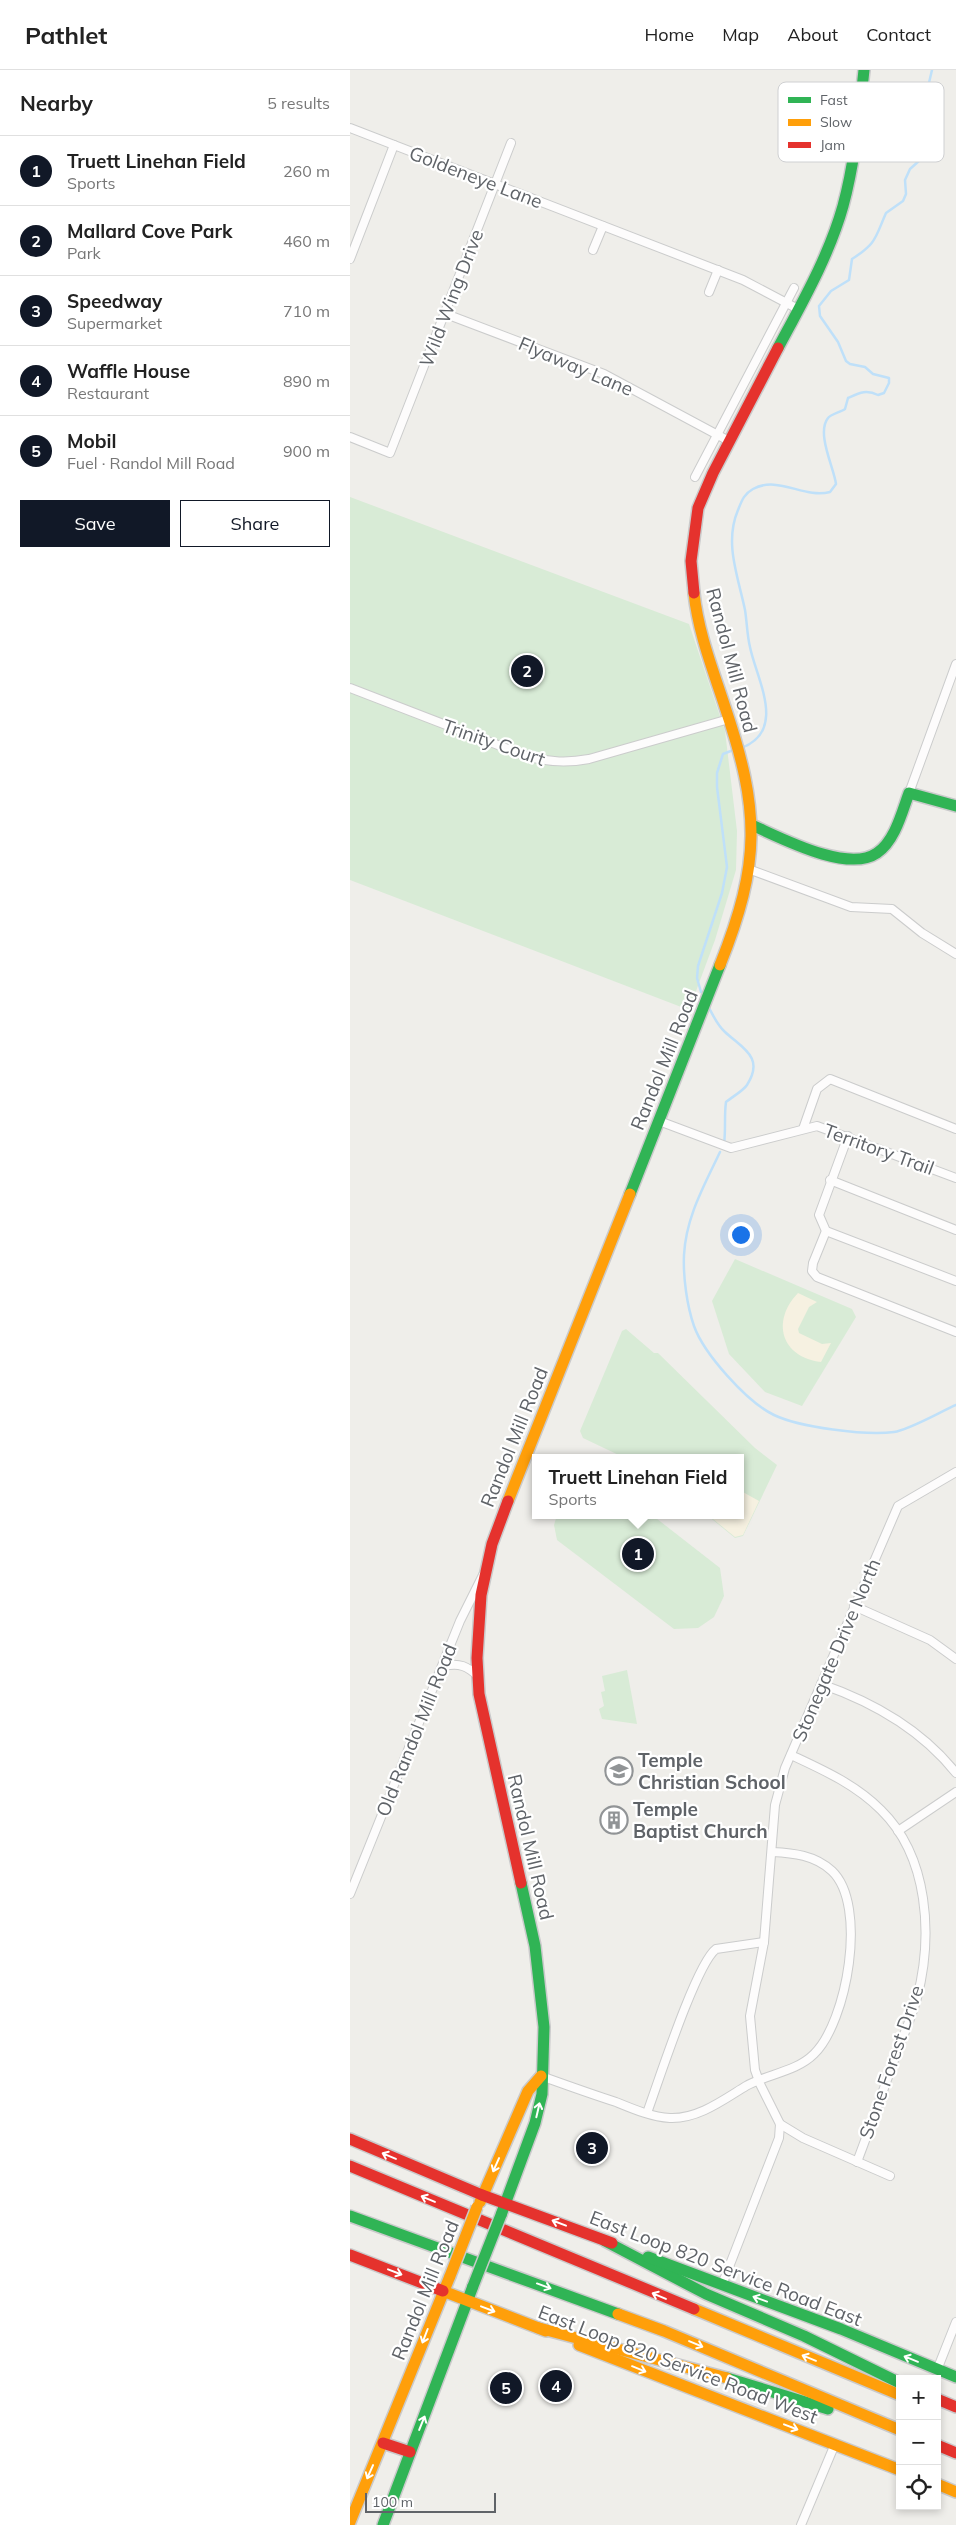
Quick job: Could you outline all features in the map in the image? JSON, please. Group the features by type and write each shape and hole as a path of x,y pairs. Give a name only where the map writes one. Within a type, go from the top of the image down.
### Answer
{"main road":[{"name":"Randol Mill Road","path":"383,2525 506,2204 535,2123 542,2094 541,2076 544,2027 540,1975 482,1716 478,1676 479,1622 486,1568 502,1513 659,1122 735,926 751,870 754,826 741,759 696,601 691,550 697,513 707,484 829,247 841,215 853,162"},
{"path":"754,826 825,854 862,860 876,854 890,838 910,793 956,806"},
{"name":"Randol Mill Road","path":"350,2522 482,2195 528,2091 541,2076"},
{"name":"East Loop 820 Service Road East","path":"350,2139 482,2195 840,2329 956,2377"},
{"path":"350,2166 896,2393"},
{"path":"350,2216 664,2331 896,2429"},
{"path":"605,2241 706,2294 804,2336 896,2381"},
{"name":"East Loop 820 Service Road West","path":"350,2255 896,2468"},
{"path":"538,2328 748,2383 896,2430"},
{"path":"941,2401 956,2407"},
{"path":"941,2412 956,2418"},
{"path":"383,2443 410,2452"},
{"path":"941,2446 956,2452"},
{"path":"941,2486 956,2492"}],"street":[{"name":"Goldeneye Lane","path":"350,128 744,280 798,309"},
{"name":"Wild Wing Drive","path":"350,437 390,453 511,144"},
{"path":"350,259 394,145"},
{"path":"594,250 603,226"},
{"path":"709,292 718,270"},
{"path":"695,477 794,288"},
{"name":"Flyaway Lane","path":"446,314 604,374 729,441"},
{"path":"910,793 956,664"},
{"name":"Trinity Court","path":"350,688 529,757 551,762 589,759 729,719"},
{"path":"751,870 851,907 892,909 922,933 956,954"},
{"path":"803,1129 817,1089 830,1079 956,1129"},
{"name":"Territory Trail","path":"659,1122 731,1148 763,1142 817,1126 956,1178"},
{"path":"848,1136 830,1180 819,1215 826,1231 812,1271 817,1277 956,1332"},
{"path":"830,1180 956,1230"},
{"path":"826,1231 956,1281"},
{"name":"Stonegate Drive North","path":"780,2124 758,2079 751,2040 750,2016 764,1942 775,1805 791,1755 898,1506 956,1472"},
{"name":"Old Randol Mill Road","path":"350,1894 438,1673 467,1604 486,1568"},
{"path":"854,1606 930,1640 956,1659"},
{"path":"438,1673 445,1666 458,1664 470,1669 478,1676"},
{"path":"821,1684 862,1699 892,1716 933,1748 956,1773"},
{"name":"Stone Forest Drive","path":"791,1755 852,1786 882,1811 898,1831 912,1856 921,1888 925,1941 917,1998 857,2162"},
{"path":"898,1831 956,1792"},
{"path":"541,2076 647,2114 669,2118 681,2117 709,2108 758,2079 799,2065 813,2055 825,2041 836,2013 849,1966 852,1938 849,1910 843,1885 832,1871 807,1857 772,1852"},
{"path":"647,2114 695,1985 710,1953 716,1949 764,1942"},
{"path":"722,2285 779,2138 780,2124 803,2138 890,2176"},
{"path":"937,2370 956,2322"},
{"path":"801,2525 835,2444"}],"green space":[{"path":"350,497 689,624 725,731 737,831 736,870 715,940 689,1010 350,880"},
{"path":"735,1259 852,1309 856,1317 802,1406 765,1392 729,1354 712,1301"},
{"path":"626,1329 654,1353 658,1353 755,1448 777,1465 743,1536 735,1538 712,1519 744,1519 744,1454 617,1454 583,1438 580,1431 622,1331"},
{"path":"556,1519 657,1519 720,1568 724,1596 714,1617 698,1628 674,1629 557,1540 554,1525"},
{"path":"627,1670 637,1724 602,1719 599,1709 604,1706 601,1692 605,1691 602,1676"}],"sand":[{"path":"798,1293 817,1302 809,1307 798,1329 799,1333 822,1344 831,1343 821,1362 807,1359 797,1353 784,1336 785,1315"},
{"path":"744,1493 759,1501 743,1535 735,1537 713,1519 744,1519"}],"waterway":[{"path":"929,82 932,70"},
{"path":"741,748 755,740 763,729 766,717 762,688 748,638 745,610 734,560 732,547 734,522 745,495 762,485 781,486 811,493 830,492 836,484 825,441 825,424 828,418 845,409 848,398 863,392 878,395 884,393 889,383 889,378 873,374 865,367 850,364 846,361 838,342 820,316 819,306 831,291 849,280 852,259 871,244 886,213 903,201 906,194 905,180 910,169 918,162"},
{"path":"701,992 697,978 698,966 722,893 727,867 717,773 723,754 736,749"},
{"path":"708,1006 722,1029 749,1054 754,1067 747,1085 726,1102 724,1144"},
{"path":"720,1152 702,1190 688,1228 685,1241 684,1273 687,1301 699,1337 707,1350 739,1389 763,1409 774,1415 816,1427 850,1432 882,1433 900,1431 956,1405"}],"traffic: fast":[{"path":"863,82 864,70"},
{"path":"778,348 823,261 843,206 853,162"},
{"path":"754,826 815,852 833,857 865,858 877,853 889,841 897,826 909,793 956,806"},
{"path":"630,1194 720,965"},
{"path":"501,2215 535,2123 542,2094 544,2027 535,1946 521,1883"},
{"path":"473,2286 501,2215"},
{"path":"350,2216 618,2314"},
{"path":"605,2241 706,2294 804,2336 896,2381"},
{"path":"648,2257 841,2329 956,2377"},
{"path":"383,2525 473,2286"},
{"path":"727,2378 828,2409"}],"traffic: slow":[{"path":"694,593 702,636 737,744 750,807 749,866 743,896 720,965"},
{"path":"508,1501 630,1194"},
{"path":"480,2202 528,2091 541,2076"},
{"path":"450,2276 477,2207"},
{"path":"350,2522 450,2276"},
{"path":"443,2291 546,2331"},
{"path":"694,2309 896,2393"},
{"path":"618,2314 664,2331 896,2428"},
{"path":"539,2328 727,2378"},
{"path":"579,2345 896,2468"},
{"path":"941,2486 956,2492"}],"traffic: jam":[{"path":"694,593 691,561 698,508 713,473 778,348"},
{"path":"508,1501 492,1544 481,1595 477,1658 479,1694 521,1883"},
{"path":"350,2139 482,2195"},
{"path":"350,2166 694,2309"},
{"path":"482,2195 612,2243"},
{"path":"350,2255 443,2291"},
{"path":"941,2401 956,2407"},
{"path":"383,2443 410,2452"},
{"path":"941,2447 956,2453"}],"place":[{"name":"Mallard Cove Park","path":"527,671"},
{"name":"Truett Linehan Field","path":"638,1554"},
{"name":"Temple Christian School","path":"619,1771"},
{"name":"Temple Baptist Church","path":"614,1820"},
{"name":"Speedway","path":"592,2148"},
{"name":"Waffle House","path":"556,2386"},
{"name":"Mobil","path":"506,2388"}]}
